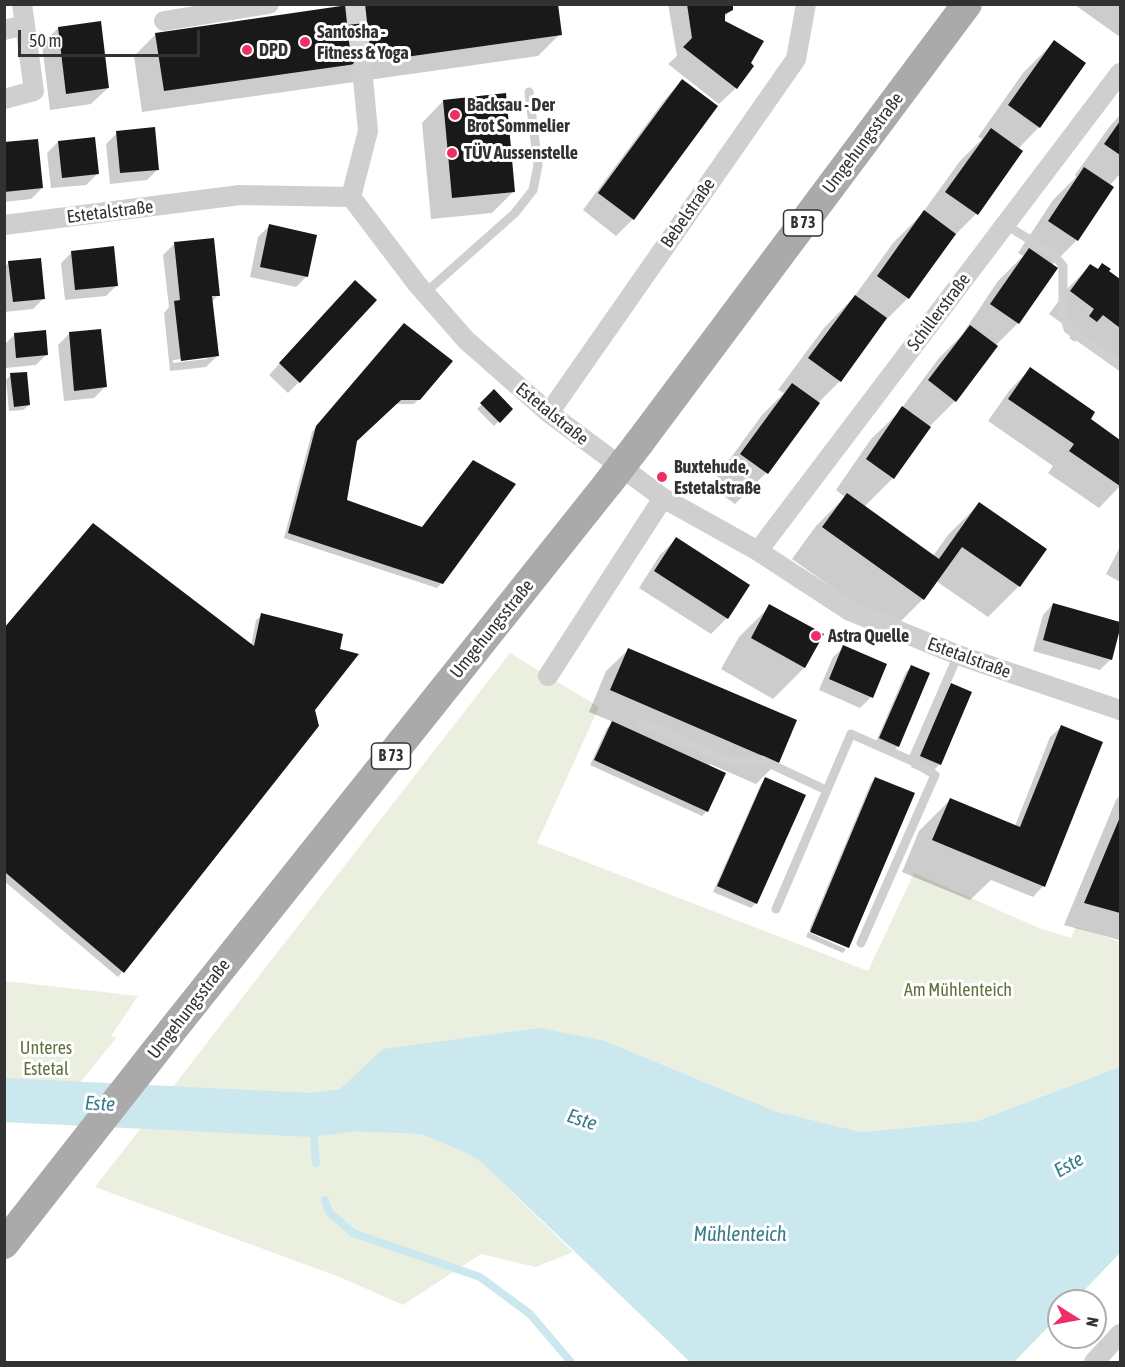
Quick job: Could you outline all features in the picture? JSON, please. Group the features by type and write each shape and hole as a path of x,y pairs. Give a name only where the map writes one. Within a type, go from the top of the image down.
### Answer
{"main road":[{"name":"Umgehungsstraße","path":"4,1244 172,1029 609,482 967,4"}],"street":[{"path":"4,99 34,91 22,4"},
{"path":"164,21 269,4"},
{"name":"Bebelstraße","path":"549,413 796,58 806,4"},
{"path":"4,30 26,25"},
{"path":"351,197 368,131 362,68"},
{"name":"Schillerstraße","path":"758,550 1120,73"},
{"name":"Estetalstraße","path":"4,225 240,195 351,197 425,293 466,340 549,413 663,498 758,550 850,611 958,655 1120,710"},
{"path":"548,676 663,498"},
{"path":"1094,1362 1120,1334"}],"lane":[{"path":"425,293 515,213 533,190 538,165 529,92"},
{"path":"1006,225 1054,255 1063,266 1063,313 1068,329 1120,366"},
{"path":"912,761 958,655"},
{"path":"641,722 728,761 762,760 826,790"},
{"path":"776,909 851,734 912,761 935,774 861,943"}],"green space":[{"name":"Am Mühlenteich","path":"510,653 599,707 537,843 868,971 914,873 1039,928 1071,938 1076,927 1120,942 1120,1067 977,1121 861,1132 775,1111 605,1041 314,1130 420,1134 466,1153 481,1162 573,1252 536,1267 481,1254 403,1305 342,1278 95,1187"},
{"name":"Unteres Estetal","path":"5,981 138,996 111,1036 116,1038 71,1094 48,1118 5,1117"}],"water":[{"name":"Mühlenteich","path":"540,1028 605,1041 775,1111 861,1132 977,1121 1120,1067 1120,1253 1086,1289 1047,1289 1047,1328 1014,1362 690,1362 481,1162 466,1153 420,1134 314,1130 312,1115 383,1049"}],"building":[{"path":"355,4 558,4 562,35 164,91 155,33"},
{"path":"687,4 733,4 733,10 725,14 725,21 764,41 751,63 754,66 737,89 683,47 692,38"},
{"path":"101,21 109,88 66,94 58,27"},
{"path":"1054,40 1086,63 1040,128 1008,105"},
{"path":"682,79 718,106 634,220 598,193"},
{"path":"506,93 515,192 452,198 443,100"},
{"path":"1120,121 1120,155 1104,144"},
{"path":"155,127 159,170 120,173 116,131"},
{"path":"991,128 1023,151 978,215 945,192"},
{"path":"95,137 99,174 62,178 58,141"},
{"path":"38,139 43,188 4,192 4,142"},
{"path":"1084,167 1114,187 1078,241 1048,221"},
{"path":"924,210 956,234 909,299 877,276"},
{"path":"269,224 317,235 308,277 260,267"},
{"path":"214,238 220,296 212,296 219,356 181,361 174,301 180,300 174,242"},
{"path":"114,246 118,286 75,290 71,251"},
{"path":"1029,248 1058,268 1019,324 990,304"},
{"path":"41,258 45,299 13,302 8,261"},
{"path":"1102,263 1120,279 1120,328 1103,315 1097,322 1089,316 1094,309 1070,291 1090,264 1098,269"},
{"path":"355,280 377,300 300,383 279,363"},
{"path":"855,295 887,318 841,382 808,358"},
{"path":"404,323 453,361 420,400 401,400 357,441 347,500 422,527 473,460 516,484 443,584 288,533 316,426"},
{"path":"970,325 998,346 956,402 928,380"},
{"path":"101,329 107,387 74,391 69,332"},
{"path":"46,330 48,355 16,358 14,333"},
{"path":"1030,367 1095,412 1091,419 1120,440 1120,486 1069,451 1074,444 1008,399"},
{"path":"27,372 30,405 14,407 10,373"},
{"path":"792,383 820,403 768,474 740,454"},
{"path":"494,389 513,409 500,423 480,403"},
{"path":"902,406 931,427 894,479 866,459"},
{"path":"847,493 939,559 979,502 1047,549 1020,587 962,547 924,600 822,527"},
{"path":"93,523 254,646 261,613 343,634 340,649 359,654 315,710 319,726 124,973 6,873 4,875 4,628"},
{"path":"676,537 750,585 728,619 654,571"},
{"path":"1053,603 1120,622 1112,660 1043,640"},
{"path":"769,604 824,634 805,668 751,638"},
{"path":"843,645 887,664 873,698 829,679"},
{"path":"628,648 797,720 779,763 610,690"},
{"path":"911,665 930,673 899,747 879,738"},
{"path":"951,683 972,692 941,765 920,756"},
{"path":"612,721 726,773 708,812 594,760"},
{"path":"1061,725 1103,742 1045,887 932,840 950,798 1020,827"},
{"path":"765,777 806,795 757,904 717,886"},
{"path":"875,777 915,793 849,948 810,932"},
{"path":"1120,817 1120,913 1084,903"}],"waterway":[{"name":"Este","path":"4,1100 312,1115 370,1107"},
{"path":"312,1115 316,1163"},
{"path":"325,1200 329,1212 353,1233 480,1277 530,1314 571,1362"}],"tunnel":[{"path":"355,4 362,68"}],"place":[{"name":"Santosha - Fitness & Yoga","path":"305,42"},
{"name":"DPD","path":"247,50"},
{"name":"Backsau - Der Brot Sommelier","path":"455,115"},
{"name":"TÜV Aussenstelle","path":"452,153"},
{"name":"Buxtehude, Estetalstraße","path":"662,477"},
{"name":"Astra Quelle","path":"816,636"}]}
